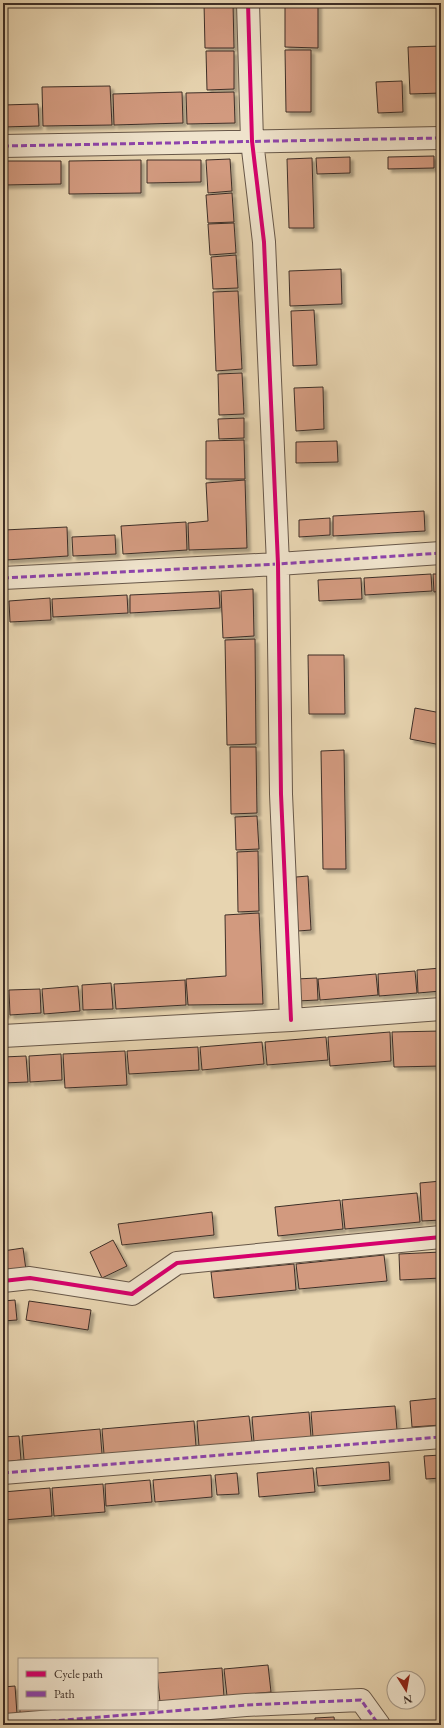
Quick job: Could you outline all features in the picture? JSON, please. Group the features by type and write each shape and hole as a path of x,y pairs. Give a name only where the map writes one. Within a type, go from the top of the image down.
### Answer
{"street":[{"path":"248,3 252,141 264,242 278,564 281,794 291,1020"},
{"path":"3,146 441,138"},
{"path":"3,578 278,564 441,553"},
{"path":"3,1036 291,1020 441,1009"},
{"path":"3,1281 30,1278 132,1294 177,1263 441,1237"},
{"path":"3,1473 441,1438"},
{"path":"5,1725 246,1706 361,1700 378,1725"}],"building":[{"path":"204,3 233,3 234,48 205,48"},
{"path":"285,3 318,3 318,48 285,47"},
{"path":"441,46 441,93 410,94 408,47"},
{"path":"285,50 311,50 311,112 286,112"},
{"path":"206,51 234,51 234,89 207,90"},
{"path":"402,81 403,112 378,113 376,82"},
{"path":"110,86 112,125 43,126 42,87"},
{"path":"182,92 183,123 114,125 113,94"},
{"path":"234,92 235,123 187,124 186,93"},
{"path":"38,104 39,126 3,127 3,105"},
{"path":"434,156 434,168 388,169 388,157"},
{"path":"437,156 441,156 441,176 437,176"},
{"path":"350,157 350,173 317,174 316,158"},
{"path":"312,158 314,228 289,228 287,159"},
{"path":"230,159 232,191 208,193 206,160"},
{"path":"141,160 141,193 69,194 69,161"},
{"path":"147,160 201,160 201,182 147,183"},
{"path":"3,161 61,161 61,184 3,185"},
{"path":"232,193 234,222 208,223 206,195"},
{"path":"234,223 236,253 210,255 208,224"},
{"path":"236,255 238,288 213,289 211,257"},
{"path":"341,269 342,304 290,306 289,271"},
{"path":"238,291 242,369 216,371 213,292"},
{"path":"314,310 317,365 293,366 291,311"},
{"path":"242,373 244,414 219,415 218,374"},
{"path":"323,387 324,429 296,431 294,388"},
{"path":"244,418 244,438 219,439 218,419"},
{"path":"244,440 245,479 206,479 206,441"},
{"path":"337,441 338,462 296,463 296,442"},
{"path":"245,480 247,548 189,550 188,523 208,521 206,483"},
{"path":"424,511 425,531 333,536 333,516"},
{"path":"330,518 330,535 299,537 299,520"},
{"path":"186,522 187,550 123,554 121,526"},
{"path":"67,527 68,556 6,560 4,530"},
{"path":"115,535 116,554 73,556 72,537"},
{"path":"431,574 432,591 365,595 364,578"},
{"path":"433,574 441,574 441,591 434,592"},
{"path":"361,578 362,599 319,601 318,580"},
{"path":"253,589 254,636 223,638 221,591"},
{"path":"219,591 220,608 130,613 130,595"},
{"path":"127,595 128,613 53,617 52,599"},
{"path":"50,598 51,620 10,622 9,601"},
{"path":"255,639 256,744 227,745 225,640"},
{"path":"308,655 344,655 345,714 309,714"},
{"path":"415,708 441,713 441,745 410,739"},
{"path":"230,747 256,747 257,813 231,814"},
{"path":"344,750 346,869 323,869 321,751"},
{"path":"257,816 259,849 236,850 235,817"},
{"path":"258,851 259,911 238,912 237,852"},
{"path":"308,876 311,930 298,931 296,877"},
{"path":"259,913 263,1004 188,1005 186,979 226,976 225,915"},
{"path":"441,968 441,991 418,993 417,970"},
{"path":"415,971 417,993 379,996 378,974"},
{"path":"376,974 378,995 320,1000 318,979"},
{"path":"317,978 318,1000 297,1001 296,979"},
{"path":"185,980 186,1005 116,1009 114,984"},
{"path":"111,983 113,1009 83,1010 82,985"},
{"path":"78,986 80,1011 44,1014 42,989"},
{"path":"40,989 41,1013 10,1015 9,990"},
{"path":"3,991 5,991 7,1014 3,1015"},
{"path":"441,1031 441,1066 394,1067 392,1032"},
{"path":"390,1032 391,1061 330,1066 328,1037"},
{"path":"326,1037 328,1060 267,1065 265,1042"},
{"path":"262,1042 264,1064 202,1070 200,1047"},
{"path":"198,1047 199,1070 129,1074 127,1051"},
{"path":"125,1051 127,1085 65,1088 63,1054"},
{"path":"61,1054 62,1080 30,1082 29,1056"},
{"path":"26,1056 28,1082 3,1083 3,1057"},
{"path":"441,1181 441,1220 422,1221 420,1183"},
{"path":"417,1193 420,1222 345,1229 342,1200"},
{"path":"340,1200 343,1229 278,1236 275,1207"},
{"path":"212,1212 214,1235 122,1245 118,1224"},
{"path":"113,1240 127,1266 102,1278 90,1252"},
{"path":"23,1248 26,1270 3,1273 3,1251"},
{"path":"441,1252 441,1278 400,1280 399,1254"},
{"path":"384,1255 387,1281 299,1289 296,1264"},
{"path":"294,1264 296,1290 214,1298 211,1272"},
{"path":"15,1300 17,1320 3,1321 3,1301"},
{"path":"29,1301 91,1310 88,1330 26,1320"},
{"path":"441,1398 441,1425 412,1427 410,1401"},
{"path":"395,1406 397,1430 313,1437 311,1412"},
{"path":"309,1412 311,1437 254,1442 252,1417"},
{"path":"249,1416 252,1442 199,1446 197,1421"},
{"path":"194,1421 196,1446 104,1454 102,1429"},
{"path":"100,1429 102,1454 24,1460 22,1436"},
{"path":"19,1436 21,1460 3,1462 3,1437"},
{"path":"441,1455 441,1478 426,1479 424,1456"},
{"path":"389,1462 390,1480 318,1486 316,1468"},
{"path":"313,1468 315,1492 259,1497 257,1473"},
{"path":"237,1473 239,1494 217,1495 215,1475"},
{"path":"211,1475 212,1497 155,1502 153,1480"},
{"path":"150,1480 152,1502 106,1506 105,1484"},
{"path":"103,1484 105,1512 54,1516 52,1488"},
{"path":"50,1488 52,1516 3,1520 3,1492"},
{"path":"268,1665 271,1692 227,1696 224,1669"},
{"path":"222,1668 224,1697 160,1702 158,1673"},
{"path":"15,1686 17,1714 3,1715 3,1687"},
{"path":"20,1710 58,1710 20,1713"},
{"path":"334,1717 335,1725 315,1725 315,1718"}],"marked path":[{"path":"3,146 441,138"},
{"path":"3,578 278,564 441,553"},
{"path":"3,1473 441,1437"},
{"path":"5,1725 246,1705 361,1700 379,1725"}],"cycle path":[{"path":"248,3 252,141 264,242 278,564 281,794 291,1020"},
{"path":"3,1281 30,1278 132,1294 177,1263 441,1237"}]}
